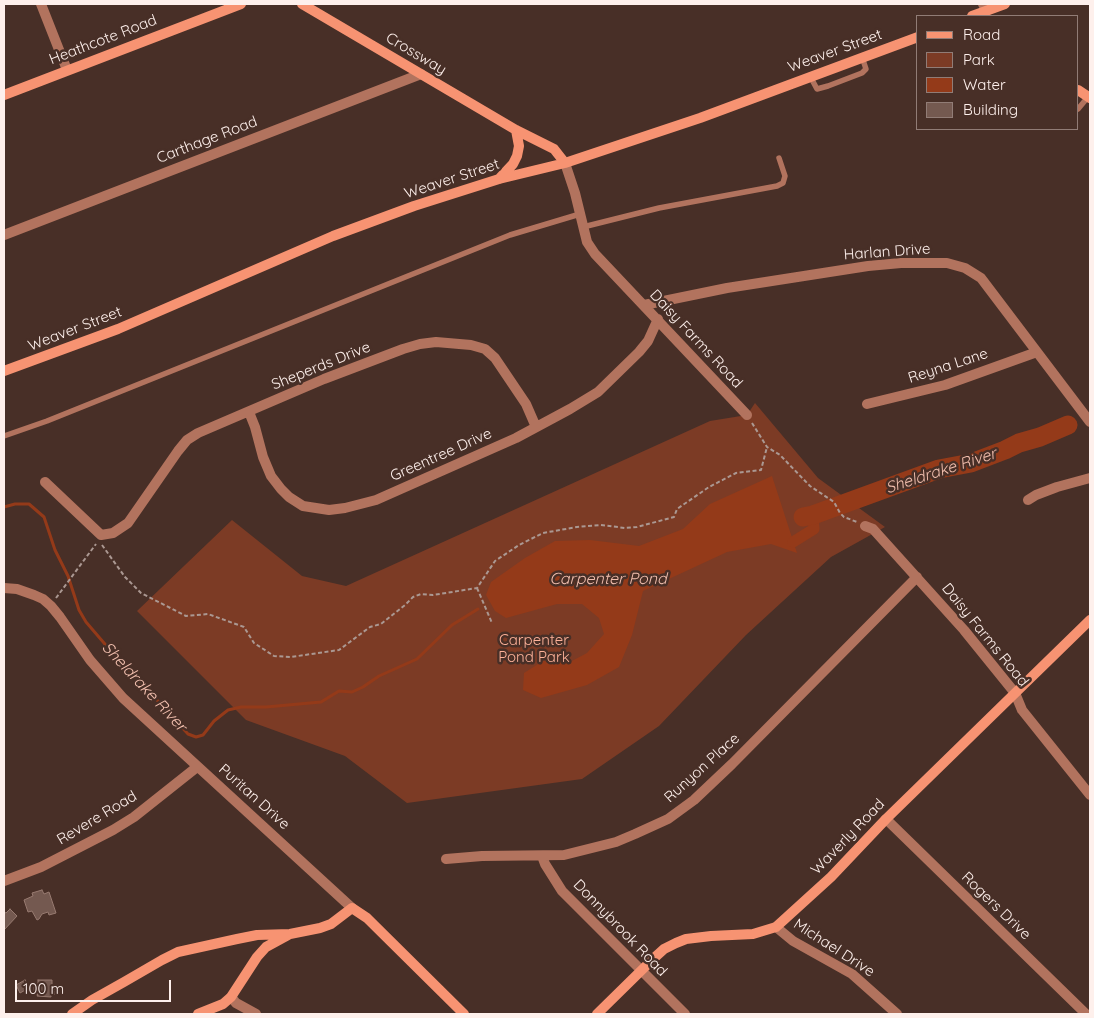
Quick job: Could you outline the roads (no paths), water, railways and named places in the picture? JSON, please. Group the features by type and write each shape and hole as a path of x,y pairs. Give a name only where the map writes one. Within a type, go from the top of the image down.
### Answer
{"street":[{"path":"42,4 67,70"},
{"name":"Heathcote Road","path":"4,95 242,4"},
{"name":"Crossway","path":"302,4 516,130 554,150 565,163"},
{"path":"974,15 1005,4"},
{"name":"Weaver Street","path":"4,372 118,329 333,236 414,206 499,179 565,163 700,118 916,38"},
{"name":"Carthage Road","path":"4,235 421,74"},
{"path":"499,179 513,164 517,156 519,146 516,130"},
{"name":"Daisy Farms Road","path":"565,163 587,242 595,254 747,415"},
{"name":"Harlan Drive","path":"644,305 727,288 868,266 901,263 947,263 966,268 981,278 1090,422"},
{"name":"Greentree Drive","path":"249,412 271,476 289,497 303,506 329,510 345,508 376,500 536,427 570,409 598,392 648,341 658,319"},
{"name":"Sheperds Drive","path":"45,482 100,535 113,533 128,522 187,440 213,425 249,412 324,379 403,349 436,342 457,343 485,349 494,358 526,404 536,427"},
{"name":"Reyna Lane","path":"867,404 944,385 1037,352"},
{"path":"1028,500 1057,487 1090,478"},
{"name":"Daisy Farms Road","path":"865,526 872,529 964,630 1015,693 1022,710 1090,794"},
{"name":"Runyon Place","path":"446,859 482,856 564,855 616,842 668,818 694,800 732,764 917,577"},
{"name":"Puritan Drive","path":"4,588 17,589 43,599 60,616 90,660 122,698 352,908 367,918 464,1014"},
{"name":"Waverly Road","path":"597,1014 664,949 686,940 711,936 753,934 776,927 831,877 886,819 1090,620"},
{"name":"Revere Road","path":"4,881 41,867 113,830 134,817 197,767"},
{"name":"Rogers Drive","path":"886,819 1086,1014"},
{"name":"Donnybrook Road","path":"542,856 562,891 685,1014"},
{"path":"72,1014 92,1000 178,952 257,936 290,934 320,928 331,924 352,908"},
{"name":"Michael Drive","path":"776,927 793,941 852,974 897,1014"},
{"path":"198,1014 222,1004 231,997 257,956 271,944 290,934"},
{"path":"231,997 236,1003 256,1014"}],"lane":[{"path":"810,76 817,89 828,86 866,69 862,57"},
{"path":"1079,108 1089,98"},
{"path":"584,227 659,208 777,186 783,183 785,176 779,158"},
{"path":"4,436 510,235 580,214"}],"water":[{"name":"Carpenter Pond","path":"772,476 797,553 771,544 727,552 643,591 632,635 619,667 587,685 541,698 523,690 524,673 543,661 570,662 587,653 604,634 599,618 582,604 557,604 506,618 495,611 486,595 491,582 525,558 555,541 590,540 639,546 683,529 710,504"}],"waterway":[{"name":"Sheldrake River","path":"803,517 939,469 971,463 1068,425"},
{"name":"Sheldrake River","path":"4,507 15,504 29,504 44,517 55,550 68,576 79,610 86,622 122,666 188,734 196,737 203,735 214,721 228,710 241,707 266,707 321,702 339,691 352,692 379,676 417,659 452,625 478,609"},
{"name":"Sheldrake River","path":"793,542 814,529 813,515"}],"park label":[{"name":"Carpenter Pond Park","path":"534,648"}]}
